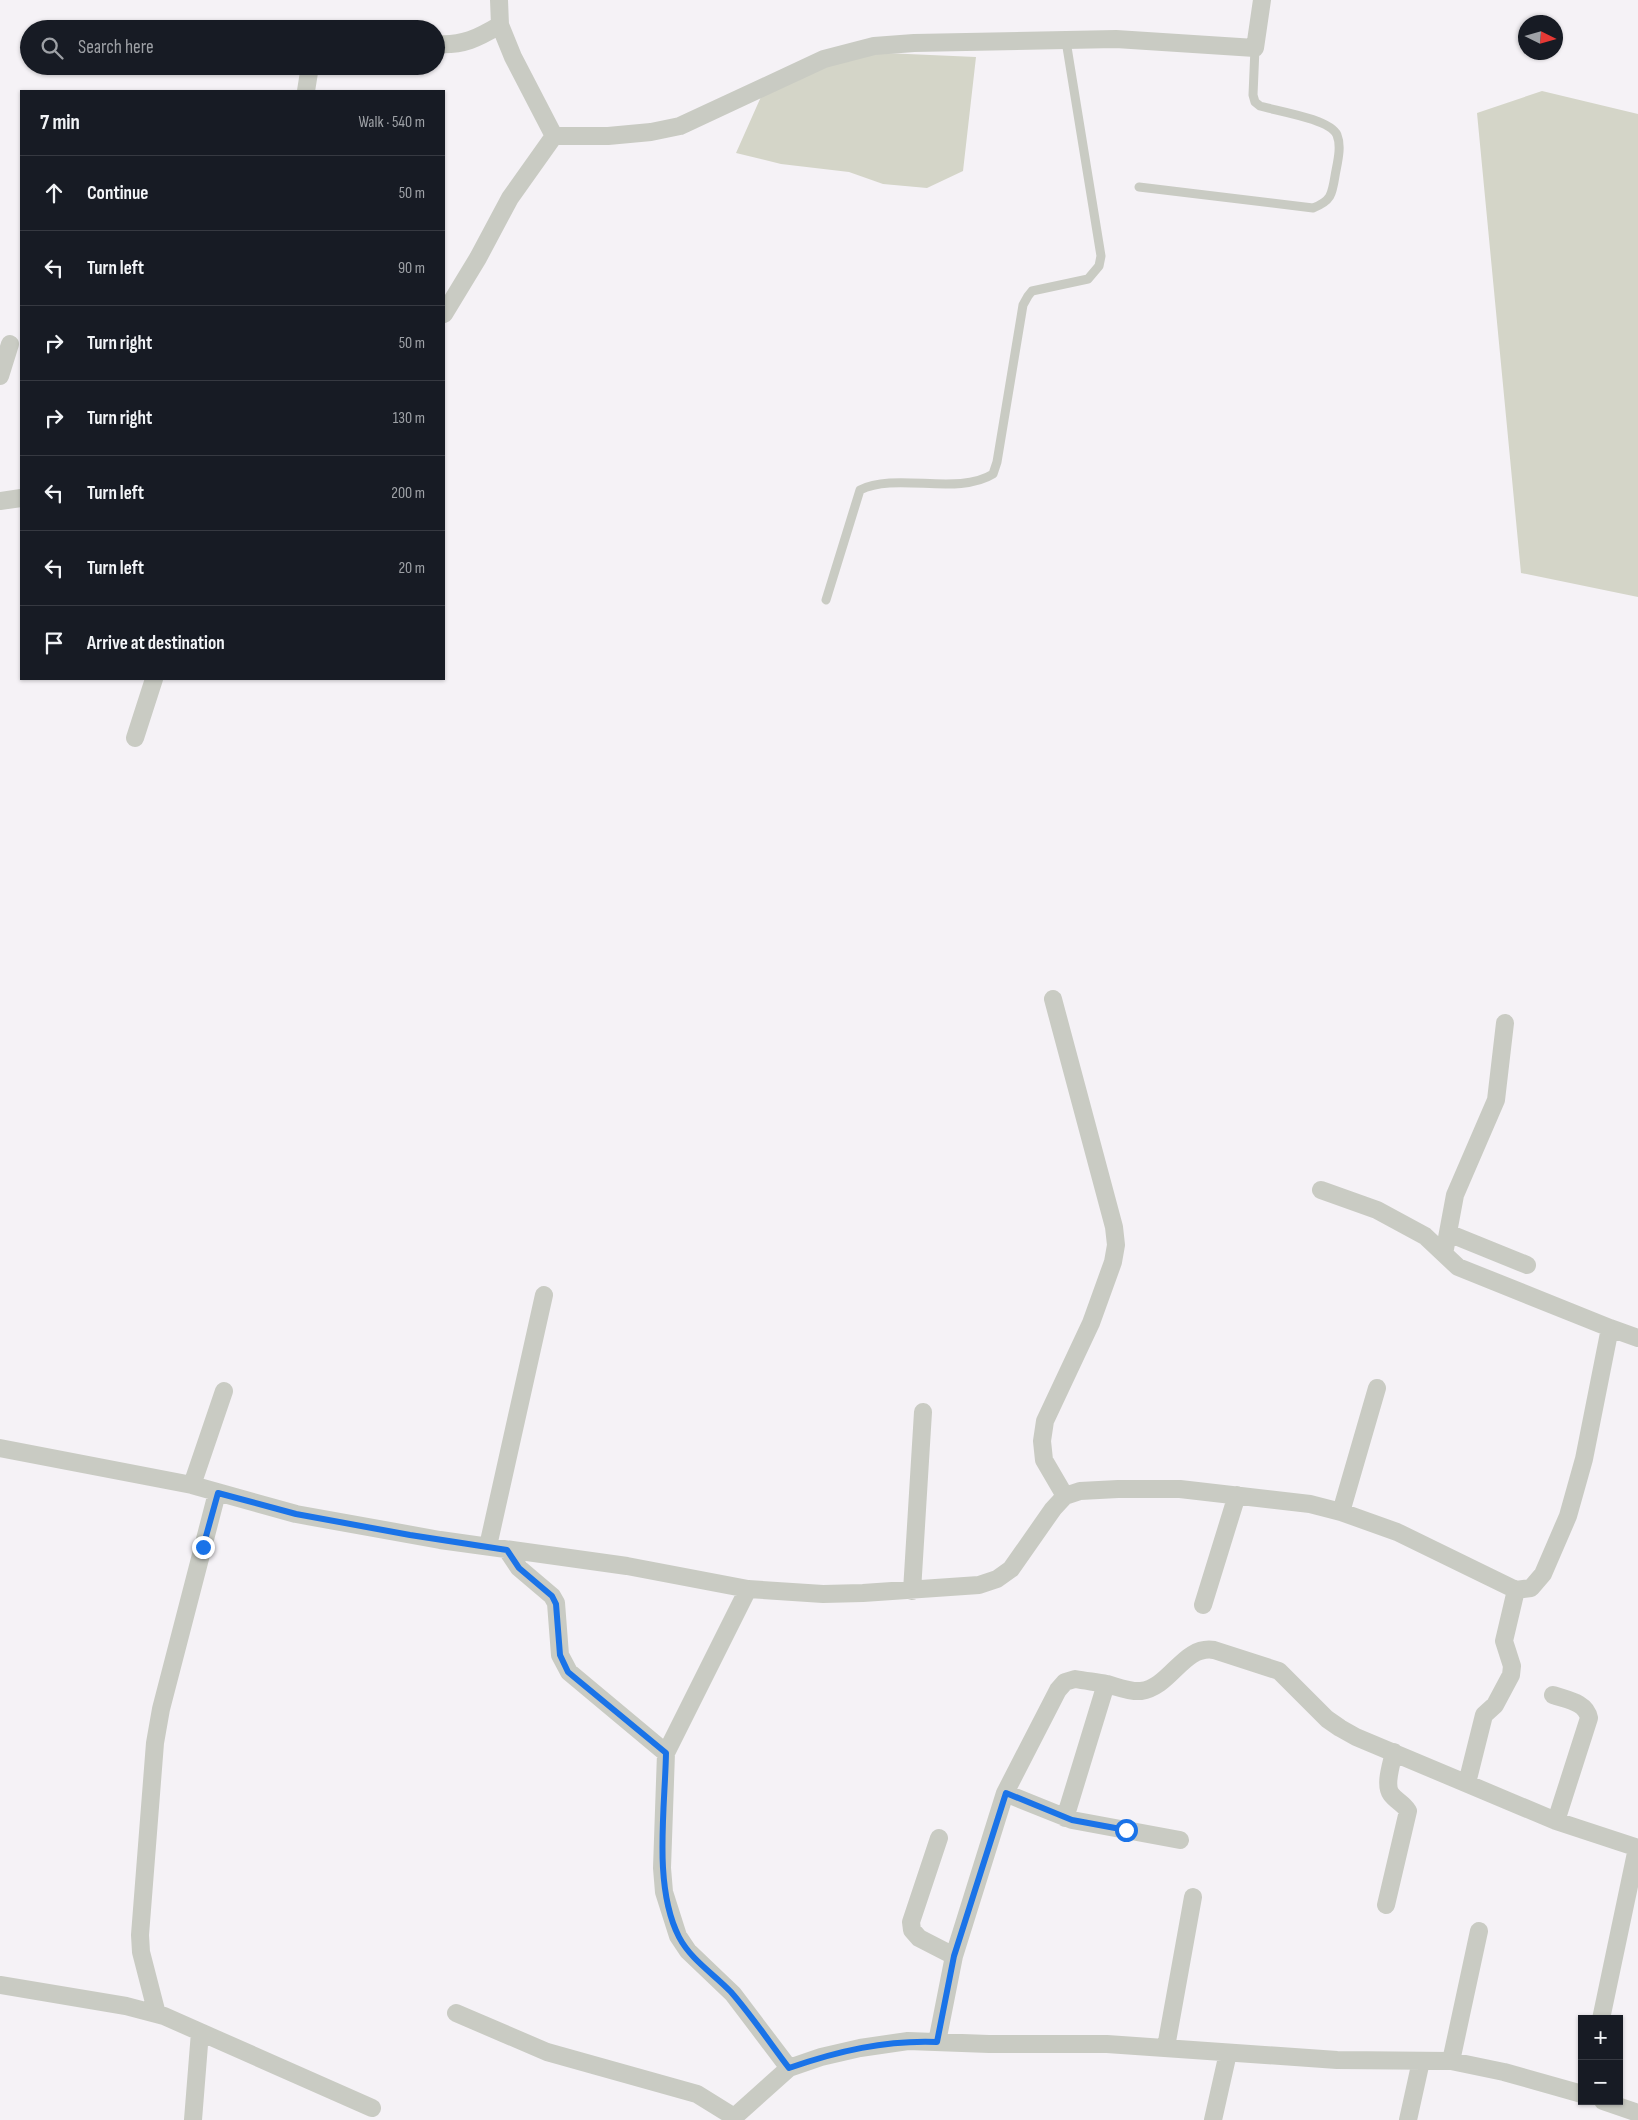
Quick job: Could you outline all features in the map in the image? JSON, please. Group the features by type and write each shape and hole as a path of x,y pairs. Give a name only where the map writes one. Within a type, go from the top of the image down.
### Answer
{"street":[{"path":"500,0 500,25 554,136"},
{"path":"554,136 608,136 642,133 680,126 824,59 874,46 933,42 1116,39 1255,48 1262,0"},
{"path":"445,45 474,40 500,25"},
{"path":"306,90 309,75"},
{"path":"445,312 478,258 510,198 554,136"},
{"path":"0,376 10,344"},
{"path":"0,500 20,498"},
{"path":"135,738 154,680"},
{"path":"1053,999 1114,1227 1116,1245 1113,1262 1090,1323 1045,1421 1042,1441 1044,1460 1065,1496"},
{"path":"1444,1254 1455,1195 1496,1100 1500,1080 1505,1023"},
{"path":"1321,1190 1377,1210 1425,1236 1458,1267 1638,1338"},
{"path":"1448,1233 1527,1264"},
{"path":"488,1546 544,1295"},
{"path":"0,1448 192,1485 296,1514 440,1540 627,1566 748,1589 823,1594 912,1591 979,1585 997,1579 1011,1569 1053,1509 1065,1496 1080,1491 1180,1489 1310,1504 1341,1512 1397,1532 1516,1590 1531,1588 1543,1574 1568,1516 1584,1459 1610,1328"},
{"path":"1341,1512 1377,1388"},
{"path":"192,1485 224,1391"},
{"path":"912,1591 922,1412"},
{"path":"157,2014 140,1952 155,1743 160,1709 218,1493"},
{"path":"1203,1605 1237,1495"},
{"path":"507,1550 519,1568 552,1596 556,1604 560,1655 568,1672 666,1753"},
{"path":"748,1589 666,1753 662,1868 664,1892 678,1936 688,1952 733,1994 789,2068"},
{"path":"1466,1783 1484,1715 1495,1705 1511,1675 1512,1666 1504,1641 1516,1590"},
{"path":"937,2042 954,1956 1006,1793 1058,1690 1065,1682 1075,1679 1130,1690 1141,1691 1153,1688 1196,1651 1205,1648 1279,1671 1340,1728 1356,1737 1556,1821 1637,1848 1602,2015"},
{"path":"1065,1818 1106,1684"},
{"path":"1553,1695 1582,1705 1588,1710 1590,1718 1556,1821"},
{"path":"1386,1905 1408,1811 1404,1804 1392,1796 1389,1791 1388,1785 1394,1752"},
{"path":"1006,1793 1065,1818 1180,1840"},
{"path":"939,1838 911,1922 912,1930 919,1938 954,1956"},
{"path":"1166,2047 1193,1897"},
{"path":"1452,2061 1479,1931"},
{"path":"0,1984 126,2006 157,2014 372,2108"},
{"path":"456,2013 566,2058 697,2094 732,2119 789,2068 821,2057 887,2042 908,2041 1166,2047 1338,2060 1452,2061 1504,2072 1578,2093"},
{"path":"193,2120 200,2032"},
{"path":"1213,2120 1228,2053"},
{"path":"1408,2120 1421,2061"},
{"path":"1615,2105 1638,2113"}],"lane":[{"path":"826,600 860,490 879,484 974,482 993,474 997,462 1023,305 1032,292 1088,279 1099,266 1101,256 1066,41"},
{"path":"1139,187 1313,208 1323,204 1332,195 1339,151 1338,136 1334,129 1324,123 1260,106 1255,102 1253,95 1255,48"}],"shaded area":[{"path":"862,52 976,57 963,171 927,188 883,184 849,172 781,164 736,153 764,90"},
{"path":"1542,91 1638,114 1638,597 1521,573 1477,113"}],"route":[{"path":"203,1547 218,1493 296,1514 410,1535 507,1550 519,1568 552,1596 556,1604 560,1655 562,1663 568,1672 666,1753 662,1868 664,1892 678,1936 688,1952 733,1994 789,2068 821,2057 887,2042 937,2042 954,1956 1006,1793 1065,1818 1126,1830"}]}
